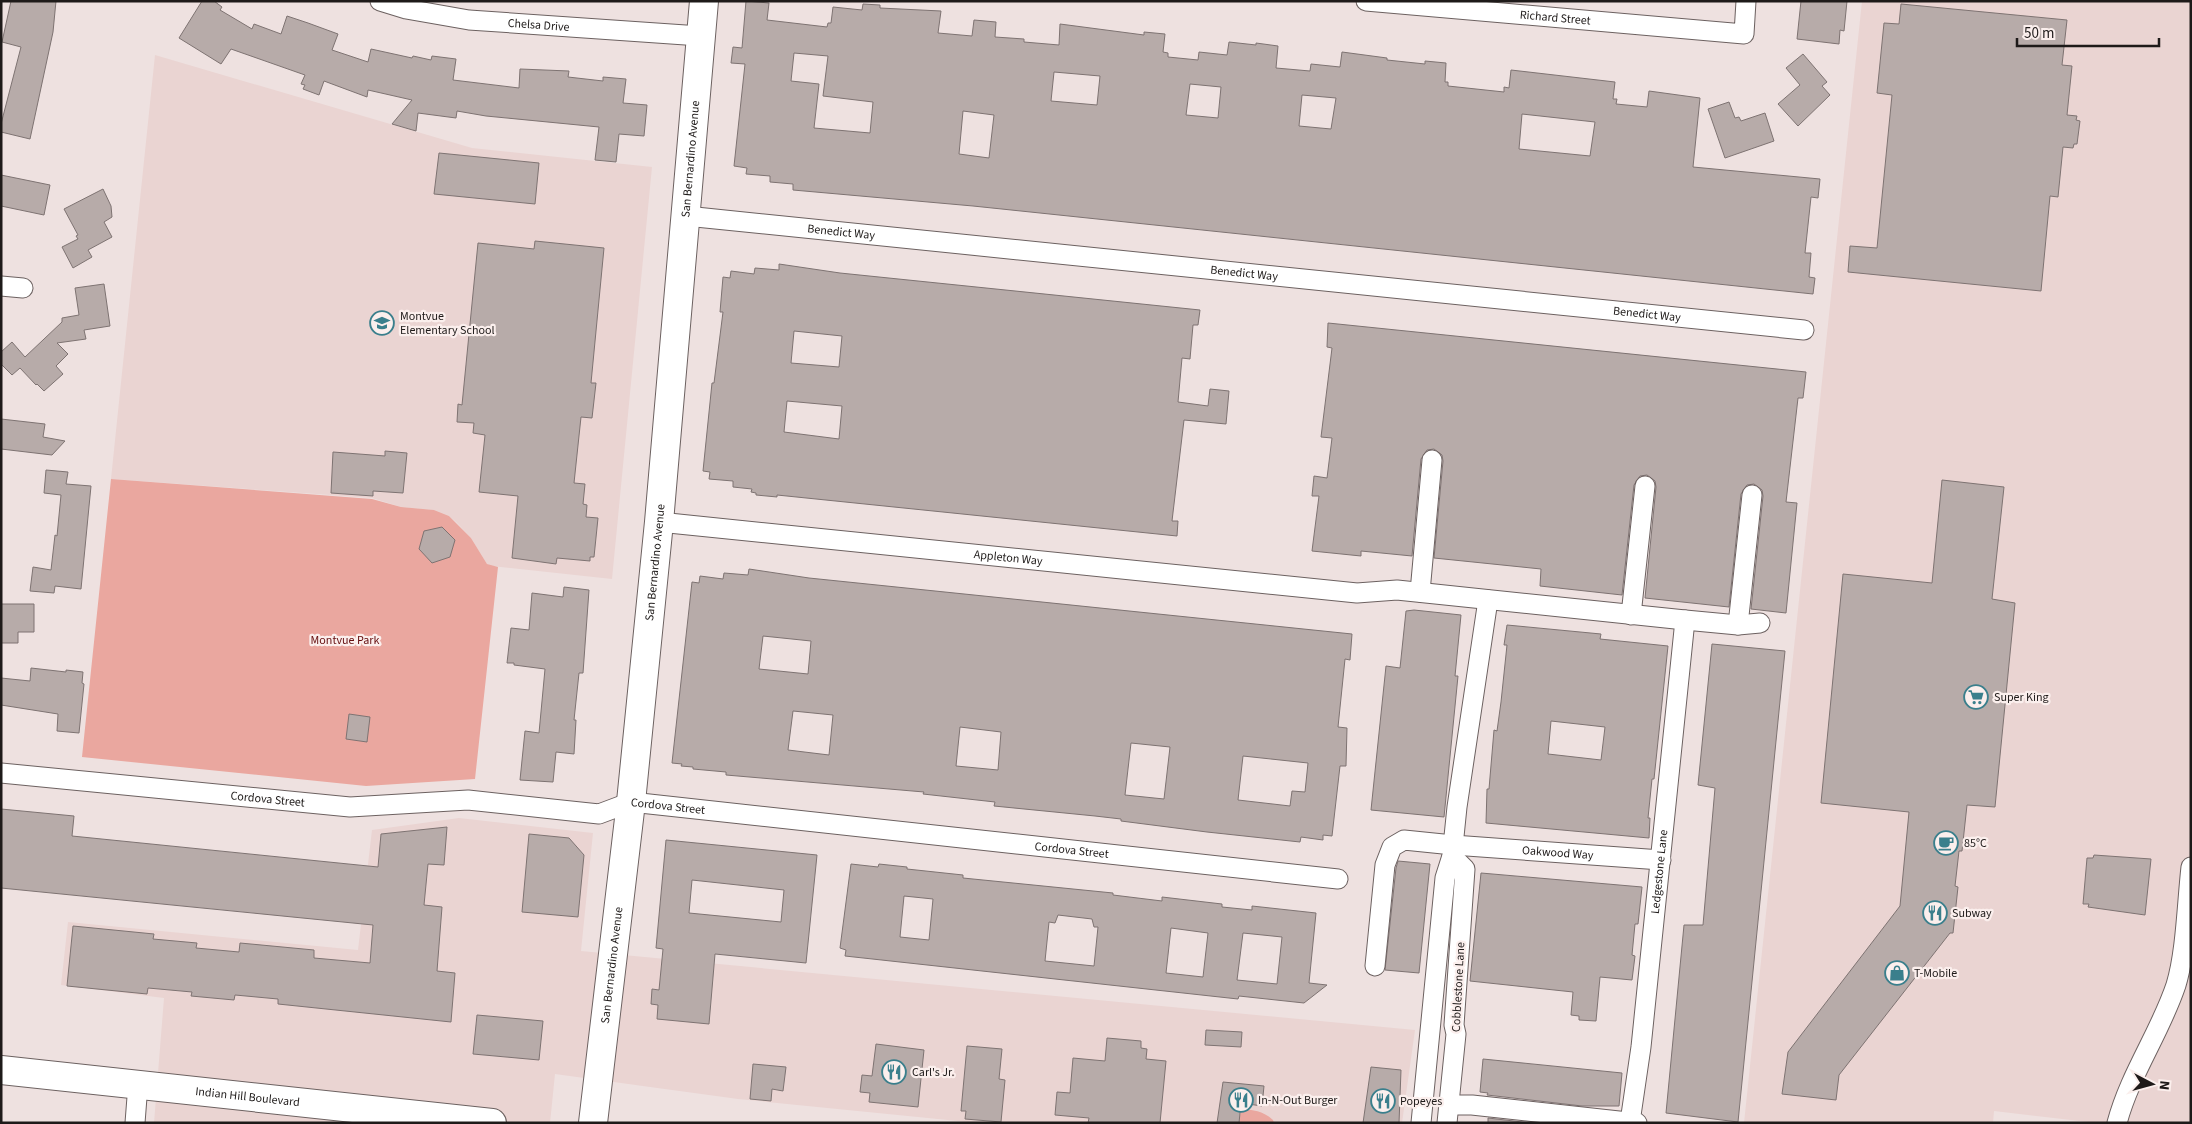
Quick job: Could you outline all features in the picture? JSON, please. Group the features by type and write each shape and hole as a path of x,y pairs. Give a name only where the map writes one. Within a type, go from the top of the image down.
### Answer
{"main road":[{"name":"San Bernardino Avenue","path":"593,1123 632,802 659,522 704,1"},
{"name":"Indian Hill Boulevard","path":"1,1070 492,1123"}],"street":[{"name":"Chelsa Drive","path":"380,1 406,9 469,20 700,36"},
{"name":"Richard Street","path":"1366,1 1744,34 1746,1"},
{"name":"Benedict Way","path":"686,216 1804,330"},
{"path":"1,286 23,288"},
{"path":"1420,592 1432,460"},
{"path":"1631,615 1645,486"},
{"path":"1738,625 1752,495"},
{"name":"Appleton Way","path":"659,522 1357,593 1397,590 1738,625 1760,623"},
{"name":"Cobblestone Lane","path":"1421,1123 1445,878 1453,851 1488,600"},
{"name":"Ledgestone Lane","path":"1448,1114 1472,1105 1633,1122 1685,620"},
{"name":"Cordova Street","path":"1,773 350,807 468,800 599,814 632,802 1338,879"},
{"name":"Oakwood Way","path":"1376,966 1385,865 1392,847 1397,842 1412,839 1453,851 1661,860"},
{"name":"Cobblestone Lane","path":"1448,1114 1456,1034 1454,1025 1465,869 1453,851"},
{"path":"2117,1123 2125,1097 2161,1023 2176,984 2180,967 2191,866"},
{"path":"135,1123 138,1084"}],"shaded area":[{"path":"1862,1 2191,1 2191,1123 2097,1123 1994,1111 1993,1123 1744,1123"},
{"name":"Montvue Elementary School","path":"155,55 472,148 652,167 612,579 491,566 487,564 471,538 456,522 449,516 434,510 401,507 372,498 111,479"},
{"path":"459,818 593,833 581,951 1415,1030 1402,1123 978,1123 738,1099 555,1074 550,1123 154,1123 164,998 61,985 68,922 358,950 372,830"}],"green space":[{"name":"Montvue Park","path":"111,479 372,499 401,507 434,510 449,516 471,538 487,564 498,567 475,779 366,786 82,757"},
{"path":"1241,1109 1262,1113 1273,1120 1274,1123 1239,1123"}],"building":[{"path":"11,1 56,1 53,32 30,139 1,132 1,124 21,47 2,42"},
{"path":"202,1 214,1 222,7 220,10 252,29 254,24 281,34 287,16 338,34 332,50 368,62 371,49 412,58 413,56 431,60 432,56 456,59 453,80 519,88 520,69 569,71 568,77 603,81 603,77 626,79 623,103 647,105 644,136 619,134 616,162 595,160 599,127 486,116 457,111 456,118 418,113 416,131 392,124 412,100 368,90 367,97 324,81 319,95 303,89 305,85 301,84 305,75 231,49 221,64 179,38"},
{"path":"746,1 769,3 767,20 827,27 828,23 831,23 833,7 862,10 863,4 880,5 880,8 941,11 938,33 972,36 974,20 996,22 995,37 1024,39 1024,42 1059,45 1060,24 1144,35 1144,32 1165,34 1163,52 1168,53 1168,57 1198,60 1199,52 1227,55 1229,42 1256,45 1256,43 1278,46 1276,68 1310,71 1311,64 1340,67 1342,52 1387,58 1387,60 1425,64 1425,61 1446,63 1445,82 1448,82 1448,86 1504,92 1504,87 1509,88 1511,70 1615,82 1613,99 1617,99 1616,104 1647,107 1649,91 1700,98 1693,167 1820,179 1818,198 1811,197 1805,253 1811,253 1809,277 1815,278 1813,294 973,206 793,190 793,184 770,182 770,176 746,174 747,168 734,166 745,64 731,63 733,47 742,48","holes":["794,53 828,56 823,96 873,102 870,133 814,128 819,84 791,81","1054,72 1100,76 1097,105 1051,101","1190,84 1221,87 1218,118 1186,115","1302,95 1336,98 1331,129 1299,126","963,111 994,115 989,158 959,154","1522,114 1595,122 1590,156 1519,149"]},
{"path":"1801,1 1847,1 1844,31 1840,30 1839,44 1797,39"},
{"path":"1901,4 2067,20 2062,65 2072,66 2067,115 2077,116 2076,120 2080,121 2077,144 2074,144 2073,148 2063,147 2058,197 2050,196 2041,291 1848,272 1850,246 1877,248 1892,95 1877,93 1884,23 1899,24"},
{"path":"1803,54 1827,82 1822,86 1830,95 1798,126 1778,104 1800,85 1786,68"},
{"path":"1729,102 1735,118 1739,117 1741,121 1765,113 1774,141 1725,158 1708,109"},
{"path":"439,153 539,163 535,204 434,194"},
{"path":"1,175 50,185 44,215 1,206"},
{"path":"103,189 111,206 112,217 104,222 112,237 88,250 92,257 73,268 62,247 78,239 76,236 78,235 64,209"},
{"path":"535,241 604,248 591,383 596,383 592,418 581,417 574,483 585,484 583,504 587,505 586,517 598,518 594,557 590,557 590,561 557,558 556,564 512,558 518,496 479,492 485,435 473,433 474,423 457,422 458,404 462,405 478,243 534,249"},
{"path":"779,264 840,273 1200,310 1198,325 1193,325 1190,359 1182,358 1178,402 1208,406 1210,389 1229,391 1226,424 1184,420 1172,521 1178,521 1177,536 777,495 777,497 756,495 756,493 751,492 752,489 733,487 733,481 709,479 710,472 703,471 712,383 714,383 723,312 720,312 723,277 730,278 731,271 754,274 755,268 779,270","holes":["794,331 842,336 839,367 791,363","787,401 842,406 839,439 784,432"]},
{"path":"104,284 110,326 84,330 86,339 57,343 68,354 56,366 63,374 44,391 20,368 12,375 1,364 1,352 12,342 25,357 62,322 62,318 79,315 75,288"},
{"path":"1328,323 1806,372 1803,398 1798,398 1786,502 1797,503 1786,613 1751,609 1763,496 1762,490 1754,484 1747,485 1741,494 1729,607 1645,598 1656,487 1655,481 1647,475 1640,476 1634,485 1622,595 1540,586 1541,569 1434,558 1443,461 1442,455 1434,449 1427,450 1421,459 1412,556 1361,551 1361,556 1312,551 1319,496 1312,496 1314,476 1327,478 1332,438 1321,437 1332,348 1327,347"},
{"path":"1,419 45,424 43,437 65,441 52,455 1,449"},
{"path":"385,451 407,453 403,493 373,491 373,496 331,493 333,452 385,456"},
{"path":"46,470 68,472 66,484 91,486 81,589 55,586 54,593 30,591 33,567 51,570 55,535 57,536 61,495 44,493"},
{"path":"1942,480 2004,487 1992,599 2015,603 1995,807 1967,805 1962,851 1959,851 1955,886 1958,887 1953,933 1950,933 1839,1075 1836,1100 1782,1094 1788,1052 1900,906 1909,812 1821,803 1843,574 1932,583"},
{"path":"442,527 455,540 450,557 432,563 419,549 424,531"},
{"path":"749,569 809,578 1352,634 1350,660 1345,659 1338,727 1347,728 1346,766 1340,766 1332,836 1323,835 1323,840 1301,837 1300,842 1207,832 1121,821 1121,819 994,806 995,802 923,794 924,792 726,775 726,772 693,769 693,767 672,763 692,582 699,583 700,576 723,579 724,573 748,575","holes":["763,636 811,641 808,674 759,669","793,711 833,715 829,755 788,750","960,727 1001,732 998,770 956,766","1131,743 1170,747 1164,799 1125,795","1243,756 1308,763 1305,792 1292,791 1290,806 1238,800"]},
{"path":"564,587 589,590 583,673 579,673 574,720 576,720 574,754 556,752 553,782 520,780 525,731 539,733 545,669 507,663 511,628 529,630 532,593 563,597"},
{"path":"1,604 34,604 34,632 18,632 18,643 1,643"},
{"path":"1414,610 1461,615 1455,676 1458,676 1444,817 1371,810 1386,666 1400,668 1406,611"},
{"path":"1507,625 1601,634 1600,639 1668,646 1648,818 1650,818 1649,838 1486,823 1487,789 1489,789 1494,730 1497,731 1507,645 1504,645","holes":["1551,721 1605,727 1601,760 1548,754"]},
{"path":"1712,644 1785,651 1738,1122 1666,1113 1684,925 1703,925 1715,788 1698,785"},
{"path":"31,668 83,672 82,683 84,684 79,733 57,731 58,714 1,705 1,678 30,681"},
{"path":"349,714 370,717 367,742 346,739"},
{"path":"1,809 74,816 72,836 378,867 381,834 447,827 444,865 428,864 424,905 442,907 437,971 455,973 451,1022 278,1004 278,999 235,995 234,1000 191,996 192,992 148,988 147,994 67,986 73,926 154,934 153,939 197,943 196,948 239,952 240,943 314,950 314,958 370,963 373,925 1,888"},
{"path":"529,834 569,838 584,855 578,917 522,912"},
{"path":"666,840 817,855 806,963 715,954 709,1024 657,1019 658,1005 651,1004 652,989 659,990 663,949 656,948","holes":["692,880 784,890 781,922 689,913"]},
{"path":"2094,855 2151,859 2145,915 2088,907 2089,904 2083,904 2087,858 2093,858"},
{"path":"1398,861 1430,864 1419,973 1385,970"},
{"path":"851,864 878,867 879,864 963,875 963,878 1113,893 1113,895 1162,901 1162,897 1222,904 1222,907 1252,910 1252,906 1316,913 1309,983 1327,985 1304,1003 1239,996 1238,999 845,956 846,950 840,948","holes":["904,896 933,899 929,940 900,937","1058,915 1092,919 1094,927 1098,927 1094,966 1045,961 1049,922 1055,923","1171,928 1208,933 1203,977 1166,973","1243,933 1282,937 1277,984 1237,980"]},
{"path":"1481,873 1642,887 1638,924 1635,924 1632,955 1635,956 1632,980 1600,977 1596,1021 1579,1020 1579,1016 1571,1015 1573,992 1470,981"},
{"path":"477,1015 543,1021 539,1060 473,1054"},
{"path":"1206,1030 1242,1032 1241,1047 1205,1045"},
{"path":"1107,1038 1141,1041 1141,1048 1147,1049 1146,1059 1166,1061 1160,1123 1088,1123 1089,1118 1055,1115 1057,1092 1070,1093 1073,1058 1105,1061"},
{"path":"876,1044 924,1050 918,1107 869,1102 870,1093 860,1092 862,1075 872,1076"},
{"path":"967,1046 1002,1049 999,1079 1005,1080 1001,1122 965,1119 966,1111 961,1111"},
{"path":"1483,1059 1622,1073 1619,1106 1582,1106 1487,1095 1488,1093 1480,1092"},
{"path":"753,1064 786,1067 783,1091 772,1089 771,1101 750,1099"},
{"path":"1371,1067 1401,1070 1399,1123 1363,1123"},
{"name":"In-N-Out Burger","path":"1223,1082 1264,1086 1262,1106 1241,1103 1239,1123 1217,1123"},
{"path":"1488,1118 1531,1123 1488,1123"}],"place":[{"name":"Montvue Elementary School","path":"382,323"},
{"name":"Super King","path":"1976,697"},
{"name":"85°C","path":"1946,843"},
{"name":"Subway","path":"1935,913"},
{"name":"T-Mobile","path":"1897,973"},
{"name":"Carl's Jr.","path":"894,1072"},
{"name":"In-N-Out Burger","path":"1241,1100"},
{"name":"Popeyes","path":"1383,1101"}]}
